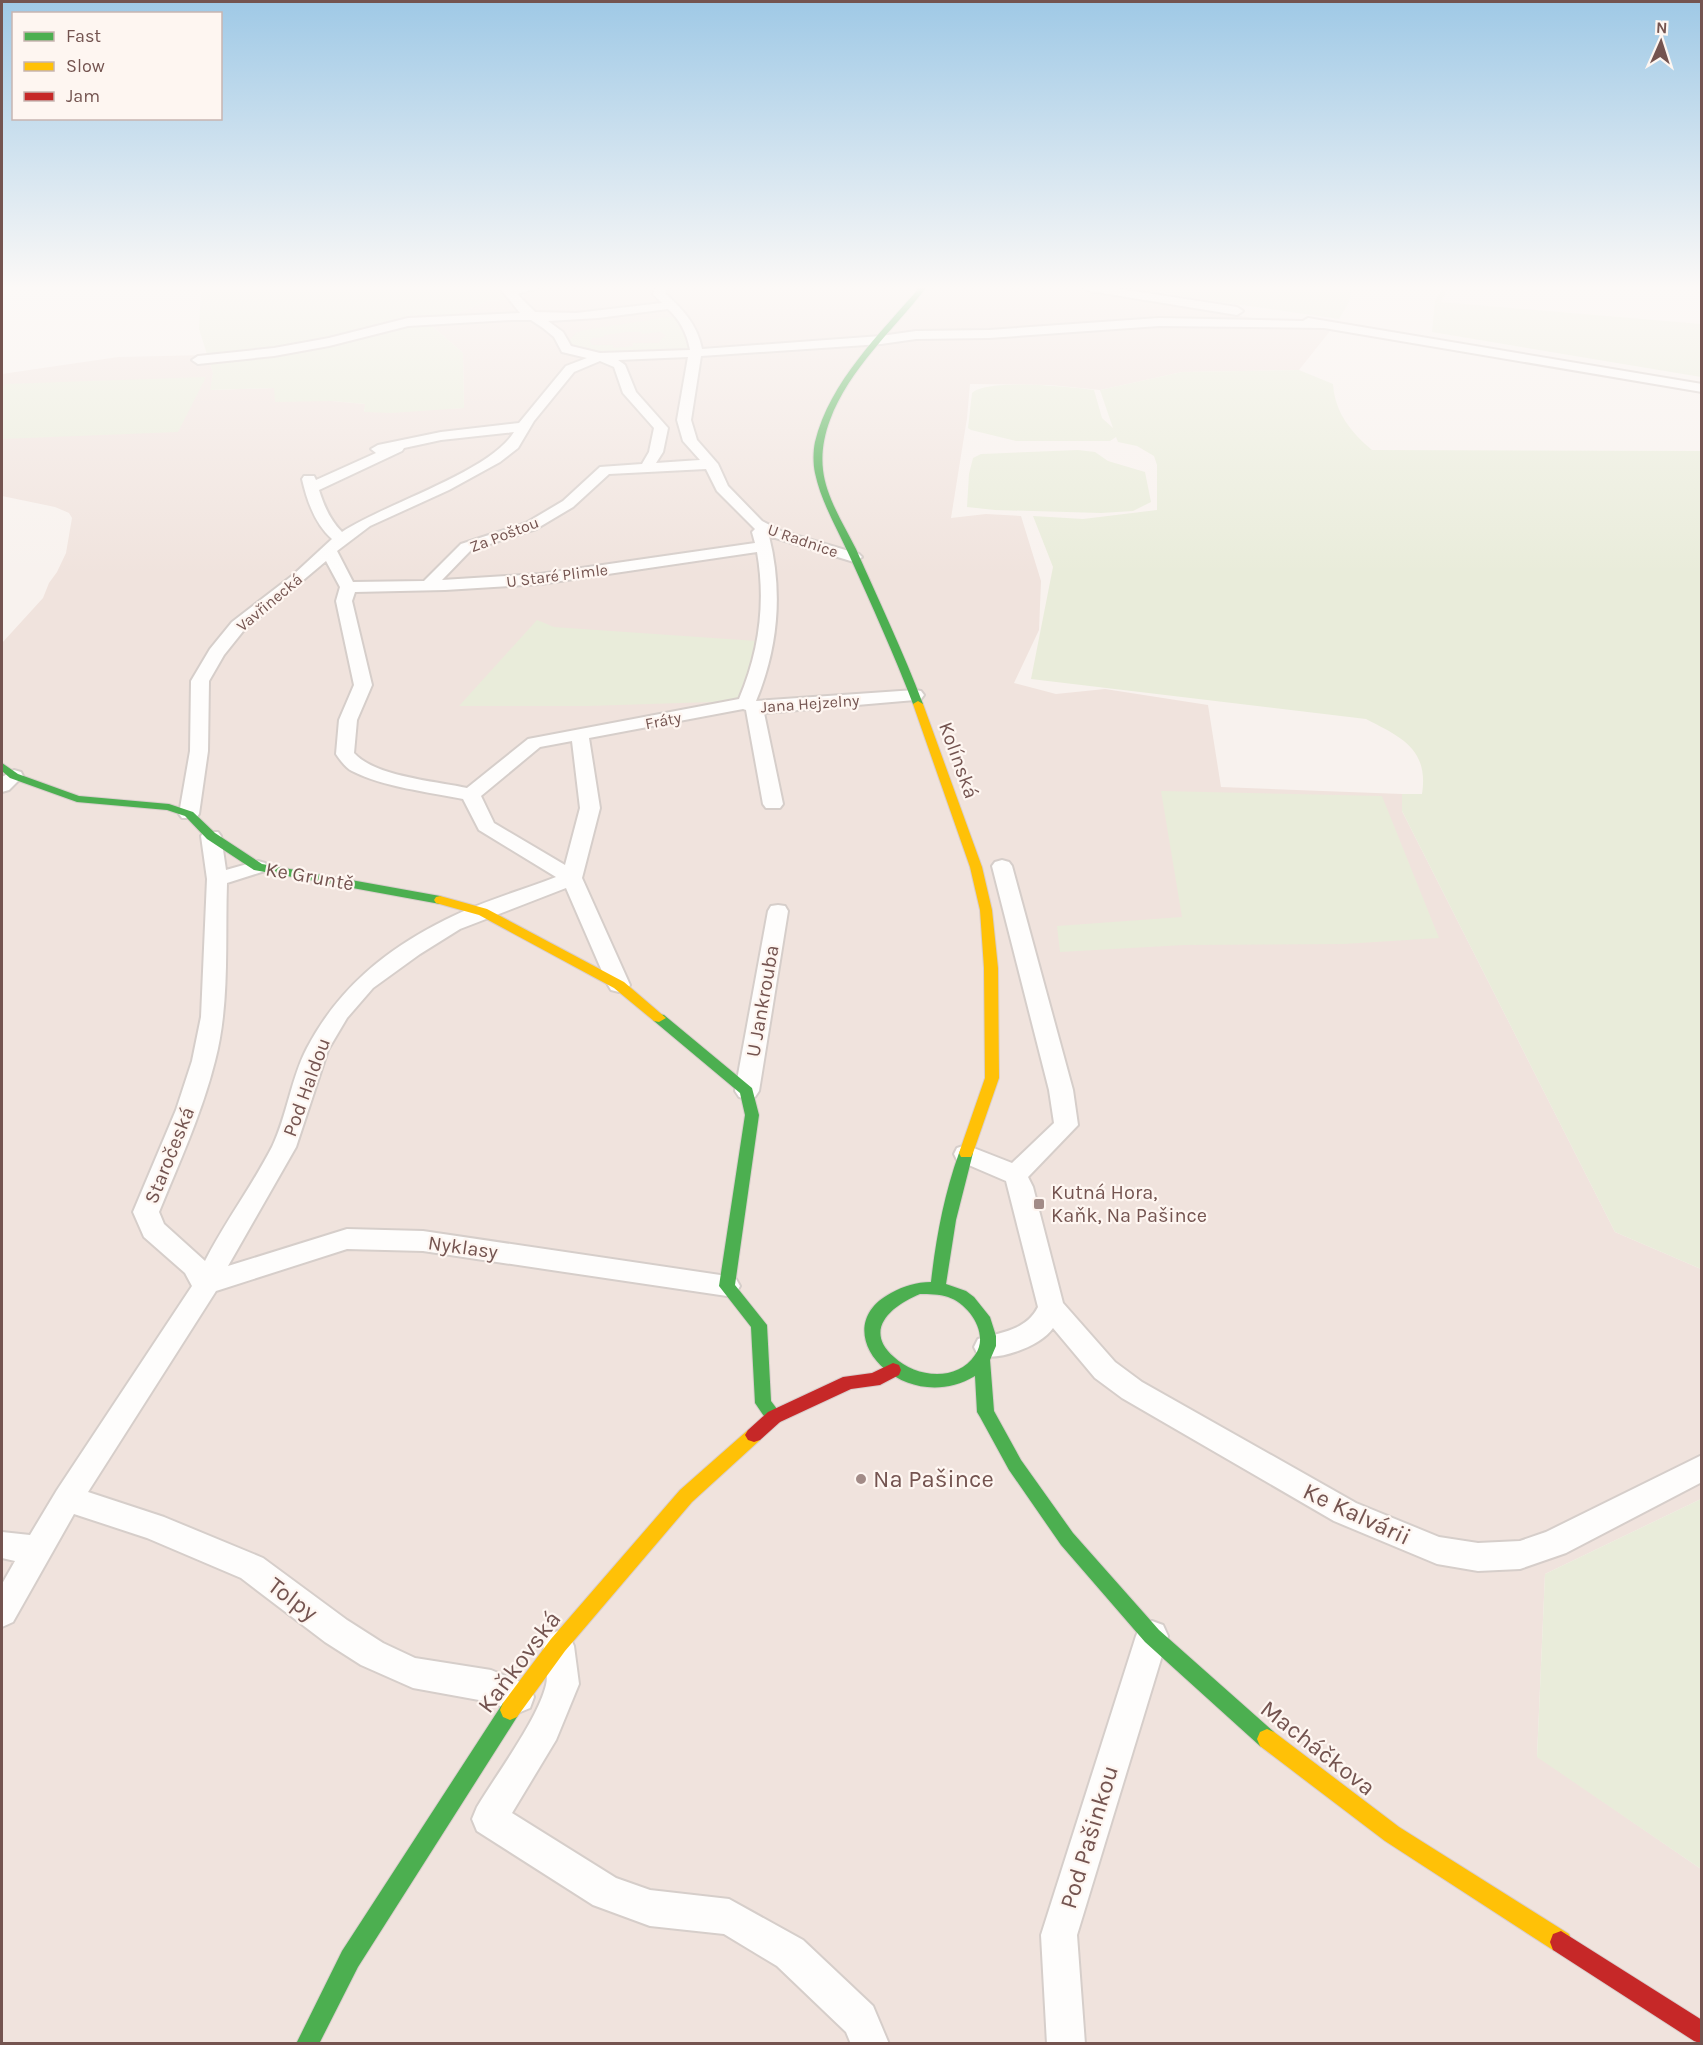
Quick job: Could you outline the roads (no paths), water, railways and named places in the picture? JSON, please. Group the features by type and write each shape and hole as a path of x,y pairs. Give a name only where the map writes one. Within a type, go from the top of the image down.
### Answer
{"street":[{"name":"Vavřinecká","path":"189,814 199,751 200,681 216,653 238,626 299,578 335,545 365,523 444,487 495,459 513,445 523,427 556,383"},
{"path":"626,383 630,393 661,428 656,452 646,468"},
{"path":"658,422 684,420 691,383"},
{"name":"Kolínská","path":"845,383 828,411 818,450 818,469 826,495 896,646 915,695 972,856 986,910 991,968 992,1078 953,1189 943,1237 938,1288"},
{"path":"1674,383 1701,388"},
{"name":"U Radnice","path":"684,420 690,441 711,464 722,488 758,524 776,534 854,557"},
{"path":"378,448 523,427"},
{"path":"410,442 310,483 312,496 334,535 335,580 344,601 363,685 348,720 345,754 356,766 375,774 471,795 486,826 572,878"},
{"path":"646,468 711,464"},
{"name":"Za Poštou","path":"430,584 466,547 531,526 568,504 605,470 646,468"},
{"name":"Jana Hejzelny","path":"758,524 769,572 767,638 750,706 915,695"},
{"name":"U Staré Plimle","path":"299,578 445,585 540,579 764,546"},
{"path":"750,706 773,804"},
{"name":"Fráty","path":"471,795 534,743 750,706"},
{"path":"572,878 590,808 580,736"},
{"path":"6,776 76,800 169,807 189,814"},
{"name":"Ke Gruntě","path":"189,814 211,836 258,867 423,895 483,912 620,985 747,1091"},
{"name":"Staročeská","path":"204,1284 194,1266 153,1230 146,1212 188,1110 204,1061 212,1017 217,879 211,836"},
{"path":"1002,866 1059,1079 1066,1125 1015,1175"},
{"path":"217,879 258,867"},
{"path":"483,912 572,878"},
{"name":"Ke Gruntě","path":"572,878 620,985"},
{"name":"U Jankrouba","path":"747,1091 777,911"},
{"name":"Pod Haldou","path":"204,1284 284,1147 317,1050 338,1014 365,983 412,949 453,924 483,912"},
{"path":"747,1091 752,1114 727,1286 759,1325 763,1403 774,1417"},
{"path":"867,1354 880,1359 893,1370 908,1378 925,1382 943,1382 966,1373 985,1353 1034,1332 1046,1322 1052,1308 1021,1187 1015,1175 966,1154"},
{"name":"Nyklasy","path":"204,1284 347,1239 423,1241 727,1286"},
{"path":"2,1612 67,1499 198,1299 204,1284"},
{"path":"849,1382 867,1354 877,1315 887,1302 902,1293 919,1288 938,1288 953,1292 978,1309 987,1327 986,1412"},
{"name":"Ke Kalvárii","path":"1052,1308 1105,1370 1132,1390 1345,1512 1437,1550 1478,1557 1520,1554 1555,1543 1701,1467"},
{"path":"849,1382 874,1380 893,1370"},
{"name":"Kaňkovská","path":"307,2043 350,1959 518,1697 558,1645 686,1496 774,1417 849,1382"},
{"path":"943,1382 986,1412"},
{"name":"Macháčkova","path":"986,1412 1015,1465 1067,1539 1152,1636 1253,1728 1392,1834 1701,2033"},
{"name":"Tolpy","path":"67,1499 153,1526 252,1568 336,1631 372,1654 413,1673 491,1686 518,1697"},
{"path":"2,1545 37,1550"},
{"name":"Pod Pašinkou","path":"1066,2043 1059,1935 1152,1636"},
{"path":"558,1645 563,1684 544,1728 489,1819 606,1892 650,1908 729,1917 790,1953 860,2019 870,2043"}],"place":[{"name":"Kutná Hora, Kaňk, Na Pašince","path":"1039,1204"},
{"name":"Na Pašince","path":"861,1479"}]}
